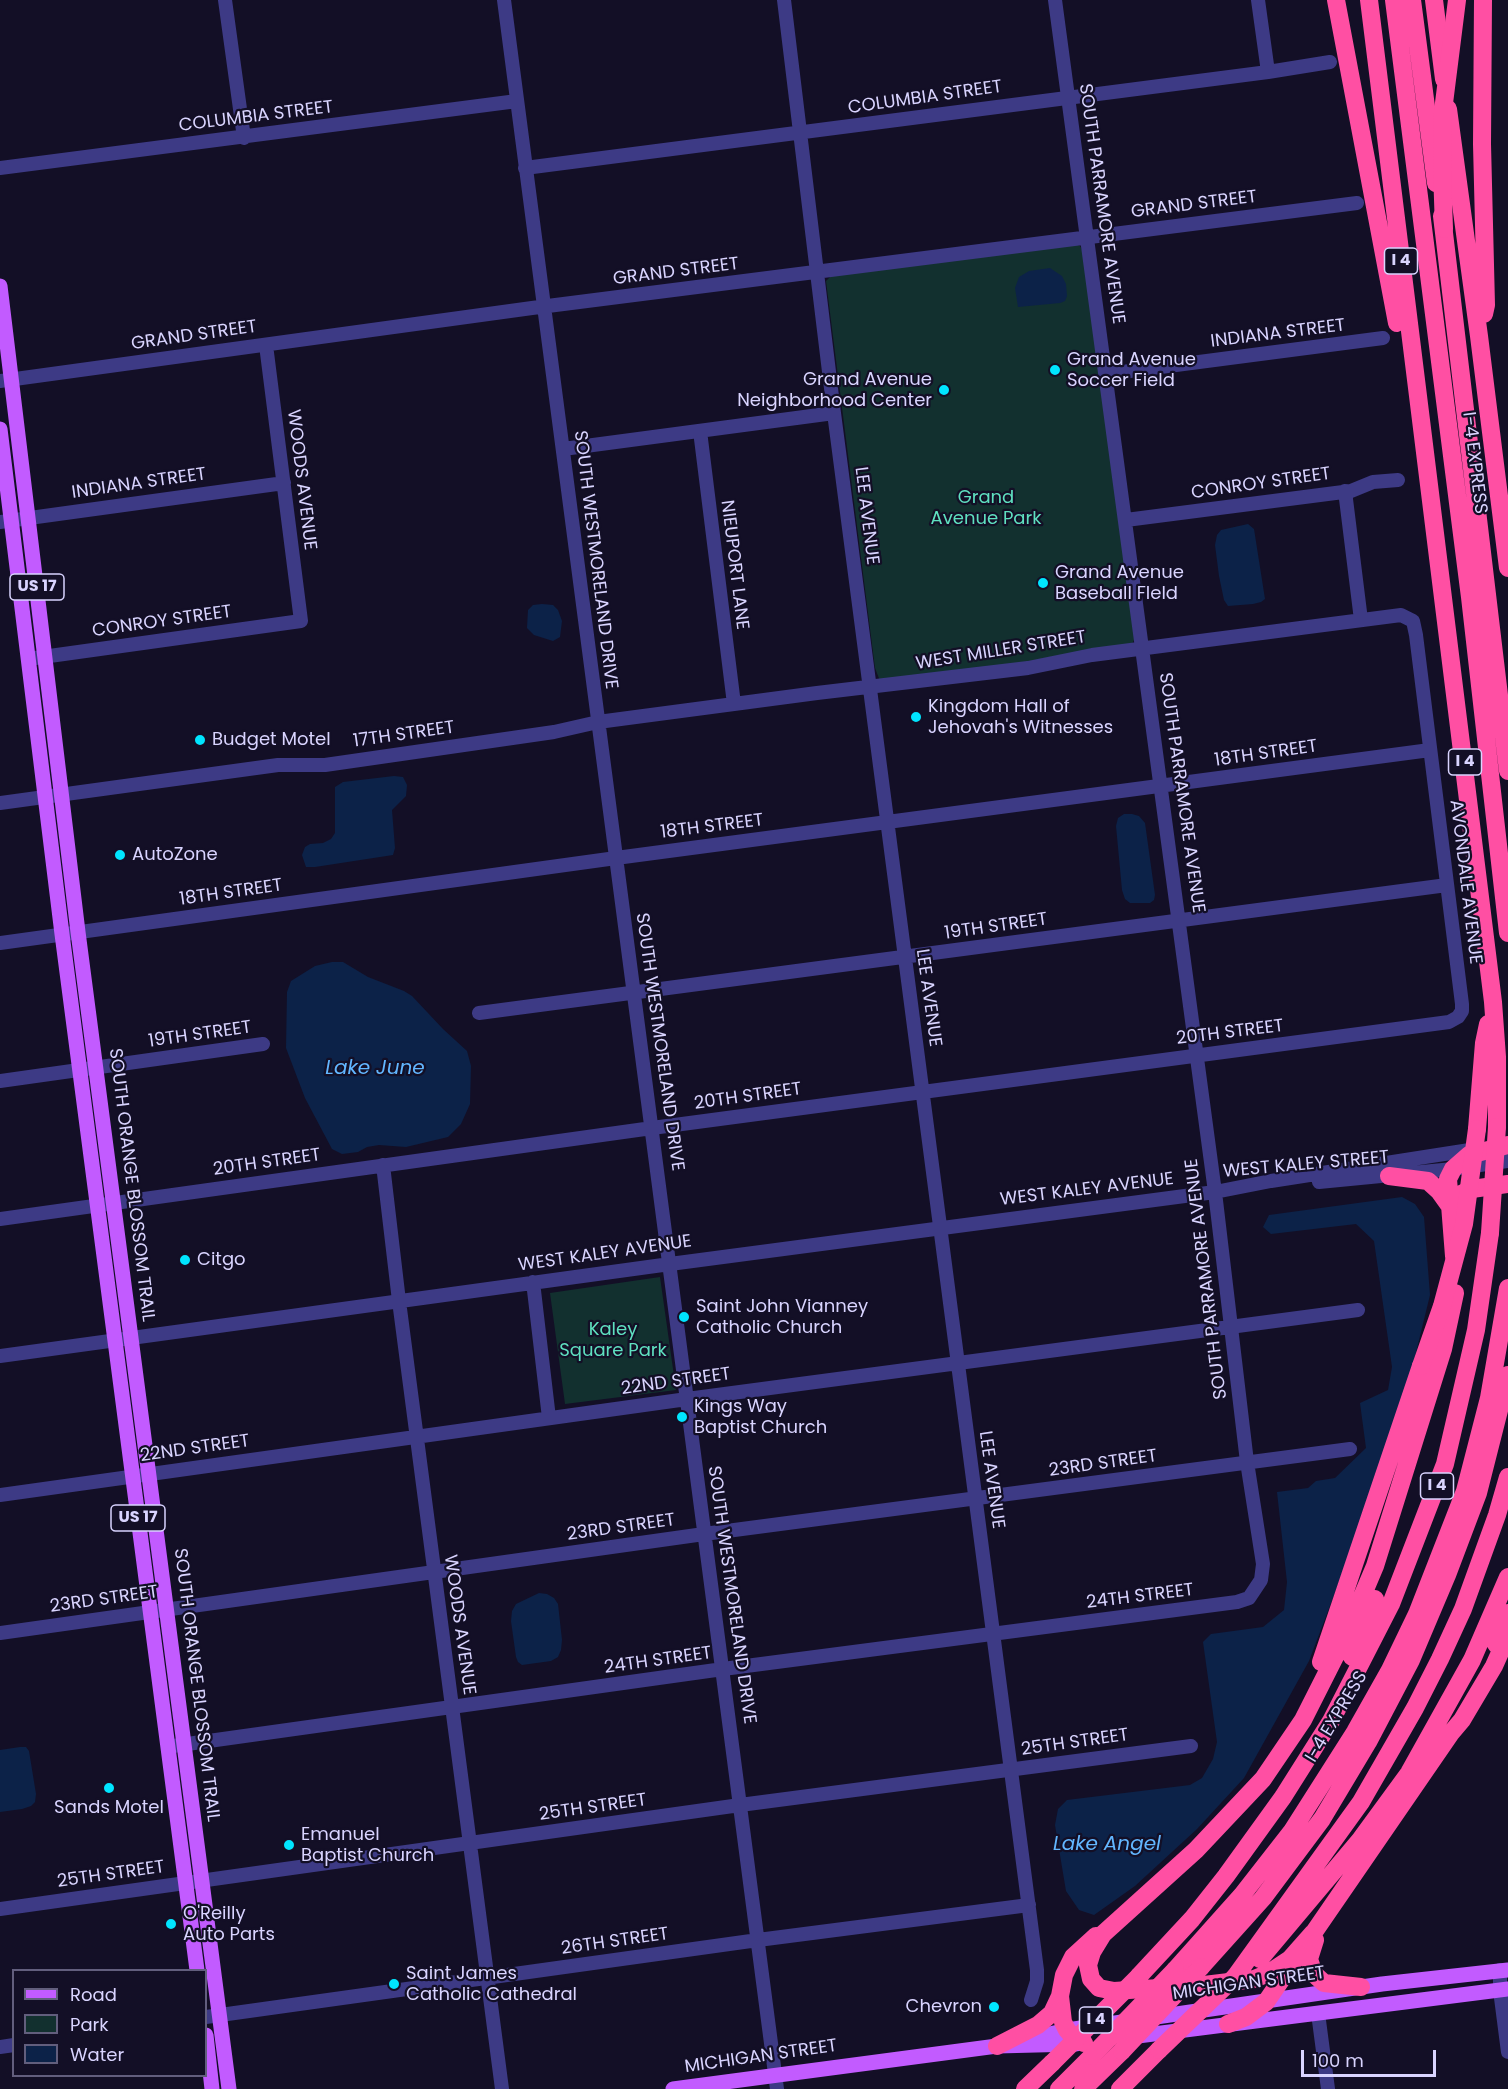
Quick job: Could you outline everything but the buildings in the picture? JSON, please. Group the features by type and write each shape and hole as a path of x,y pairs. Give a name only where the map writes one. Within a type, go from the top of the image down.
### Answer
{"highway":[{"path":"1336,0 1338,59 1394,302 1433,523"},
{"path":"1338,59 1342,0"},
{"name":"I 4","path":"1025,2089 1139,1976 1192,1919 1283,1797 1331,1721 1391,1604 1445,1464 1476,1330 1490,1233 1497,1127 1494,1002 1369,0"},
{"name":"I-4 EXPRESS","path":"1394,0 1468,586 1508,933"},
{"name":"I-4 EXPRESS","path":"1412,0 1444,229 1508,771"},
{"path":"1434,0 1508,568"},
{"path":"1444,229 1443,111 1457,0"},
{"path":"1479,336 1486,305 1482,133 1483,0"},
{"path":"1221,1822 1296,1717 1326,1652 1442,1306 1464,1224 1477,1129 1484,1043 1494,1002"},
{"path":"1331,1721 1336,1692 1385,1574 1439,1407 1453,1338 1455,1293 1448,1179 1453,1169 1469,1155 1508,1144"},
{"path":"1389,1176 1428,1181 1449,1205"},
{"path":"1452,1234 1456,1199 1459,1195 1472,1189 1508,1184"},
{"name":"I-4 EXPRESS","path":"1059,2089 1088,2050 1175,1970 1242,1895 1292,1831 1355,1732 1390,1670 1417,1614 1465,1491 1489,1398 1508,1288"},
{"path":"1313,1933 1290,1959 1269,1973 1254,1979 1114,1991 1099,1988 1092,1979 1088,1965 1092,1952 1103,1934 1196,1850 1263,1779 1303,1720 1356,1614 1375,1566 1425,1411 1443,1349 1455,1293"},
{"name":"I-4 EXPRESS","path":"1083,2089 1122,2051 1263,1898 1322,1819 1368,1742 1411,1660 1447,1575 1478,1493 1508,1375"},
{"path":"1120,2089 1235,1977 1361,1802 1415,1708 1440,1659 1462,1609 1497,1515 1508,1477"},
{"path":"1235,1977 1251,1970 1287,1929 1360,1840 1409,1773 1437,1727 1472,1660 1508,1577"},
{"path":"1450,1733 1456,1718 1490,1659 1508,1613"},
{"path":"1228,2024 1246,2017 1266,2002 1450,1733 1462,1720 1494,1666 1508,1635"},
{"path":"1353,1877 1315,1941 1309,1959 1314,1974 1324,1983 1360,1987"},
{"path":"997,2046 1038,2025 1052,2013 1060,1996 1064,1975 1072,1957 1094,1936 1103,1934"},
{"path":"1060,1996 1063,2022 1067,2030 1088,2050"}],"main road":[{"name":"SOUTH ORANGE BLOSSOM TRAIL","path":"0,286 6,380 30,518 78,932 202,1880 212,2016 229,2089"},
{"name":"SOUTH ORANGE BLOSSOM TRAIL","path":"0,429 6,521 28,659 197,1969"},
{"name":"MICHIGAN STREET","path":"673,2089 776,2082 997,2046 1067,2030 1360,1987 1504,1970"},
{"name":"MICHIGAN STREET","path":"997,2046 1088,2050 1228,2024 1504,1990"},
{"path":"207,2044 212,2089"}],"street":[{"path":"225,0 244,138"},
{"name":"SOUTH WESTMORELAND DRIVE","path":"504,0 776,2082"},
{"name":"LEE AVENUE","path":"784,0 834,413 1038,1975 1031,2000"},
{"name":"SOUTH PARRAMORE AVENUE","path":"1055,0 1144,649 1215,1192 1247,1462 1263,1564 1261,1580 1256,1590"},
{"path":"1258,0 1268,72"},
{"name":"COLUMBIA STREET","path":"525,168 1268,72 1338,59"},
{"name":"COLUMBIA STREET","path":"0,168 244,138 517,100"},
{"name":"GRAND STREET","path":"6,380 543,307 1357,203"},
{"name":"INDIANA STREET","path":"1107,374 1383,338"},
{"name":"WOODS AVENUE","path":"266,345 301,621"},
{"path":"563,449 834,413"},
{"name":"NIEUPORT LANE","path":"699,431 734,704"},
{"name":"CONROY STREET","path":"1126,520 1345,491 1373,482 1398,480"},
{"name":"INDIANA STREET","path":"6,521 284,483"},
{"path":"1345,491 1361,620"},
{"name":"WEST MILLER STREET","path":"598,722 1028,668 1092,656 1398,615 1408,617"},
{"name":"AVONDALE AVENUE","path":"1408,617 1413,621 1416,634 1462,1011"},
{"name":"CONROY STREET","path":"28,659 301,621"},
{"name":"17TH STREET","path":"0,803 279,765 325,765 554,732 598,722"},
{"name":"18TH STREET","path":"0,943 616,858 1430,750"},
{"name":"19TH STREET","path":"478,1013 1447,885"},
{"name":"20TH STREET","path":"0,1219 652,1128 1449,1022 1455,1020 1462,1011"},
{"name":"19TH STREET","path":"0,1081 263,1044"},
{"name":"WEST KALEY STREET","path":"1215,1192 1271,1181 1508,1144"},
{"name":"WEST KALEY STREET","path":"1215,1192 1389,1176 1508,1161"},
{"name":"WOODS AVENUE","path":"382,1165 502,2089"},
{"name":"WEST KALEY AVENUE","path":"0,1356 534,1282 1215,1192"},
{"path":"534,1282 549,1418"},
{"name":"22ND STREET","path":"0,1495 687,1399 1358,1310"},
{"name":"23RD STREET","path":"0,1633 705,1534 1350,1449"},
{"name":"24TH STREET","path":"168,1747 993,1633 1237,1602 1249,1598 1256,1590"},
{"name":"25TH STREET","path":"0,1909 740,1805 1191,1746"},
{"name":"26TH STREET","path":"212,2016 758,1940 1029,1905"},
{"path":"1504,1970 1508,2052"},
{"path":"1318,2013 1328,2089"}],"green space":[{"name":"Grand Avenue Park","path":"1074,243 1080,246 1084,253 1135,638 1132,644 1028,663 880,681 875,668 826,281 833,274"},
{"name":"Kaley Square Park","path":"660,1277 676,1390 565,1404 550,1293"}],"water":[{"path":"1050,268 1062,276 1066,284 1065,301 1018,307 1015,288 1019,277 1029,271"},
{"path":"1248,524 1254,529 1265,599 1253,604 1228,606 1224,600 1219,576 1215,545 1217,535 1221,530"},
{"path":"533,605 553,605 558,610 562,621 560,637 553,641 534,635 527,628 528,610"},
{"path":"403,777 407,785 406,796 392,810 395,848 393,855 306,867 302,855 305,847 310,844 323,843 331,839 335,833 335,787 343,782"},
{"path":"1124,814 1139,816 1145,823 1155,895 1154,900 1150,903 1130,903 1125,899 1122,890 1116,826 1118,818"},
{"name":"Lake June","path":"343,962 368,977 412,996 467,1051 471,1066 470,1104 461,1124 448,1137 406,1147 379,1145 367,1147 358,1152 342,1154 332,1149 305,1098 286,1048 287,992 291,981 315,966"},
{"name":"Lake Angel","path":"1402,1197 1415,1204 1424,1217 1430,1295 1411,1373 1339,1582 1309,1661 1244,1778 1197,1829 1135,1886 1094,1915 1079,1910 1066,1891 1055,1825 1058,1809 1067,1800 1190,1785 1202,1778 1213,1759 1217,1742 1203,1642 1211,1634 1263,1627 1284,1610 1287,1582 1277,1492 1308,1488 1316,1481 1335,1478 1366,1448 1360,1403 1388,1390 1392,1367 1374,1241 1356,1224 1271,1234 1263,1227 1269,1215"},
{"path":"539,1593 554,1598 558,1604 561,1650 558,1657 551,1661 522,1665 516,1657 511,1621 512,1611 516,1604"},
{"path":"26,1747 29,1751 36,1794 35,1802 22,1809 0,1812 0,1750"}],"place":[{"name":"Grand Avenue Soccer Field","path":"1055,370"},
{"name":"Grand Avenue Neighborhood Center","path":"944,390"},
{"name":"Grand Avenue Baseball FIeld","path":"1043,583"},
{"name":"Kingdom Hall of Jehovah's Witnesses","path":"916,717"},
{"name":"Budget Motel","path":"200,740"},
{"name":"AutoZone","path":"120,855"},
{"name":"Citgo","path":"185,1260"},
{"name":"Saint John Vianney Catholic Church","path":"684,1317"},
{"name":"Kings Way Baptist Church","path":"682,1417"},
{"name":"Sands Motel","path":"109,1788"},
{"name":"Emanuel Baptist Church","path":"289,1845"},
{"name":"O'Reilly Auto Parts","path":"171,1924"},
{"name":"Saint James Catholic Cathedral","path":"394,1984"},
{"name":"Chevron","path":"994,2007"}]}
